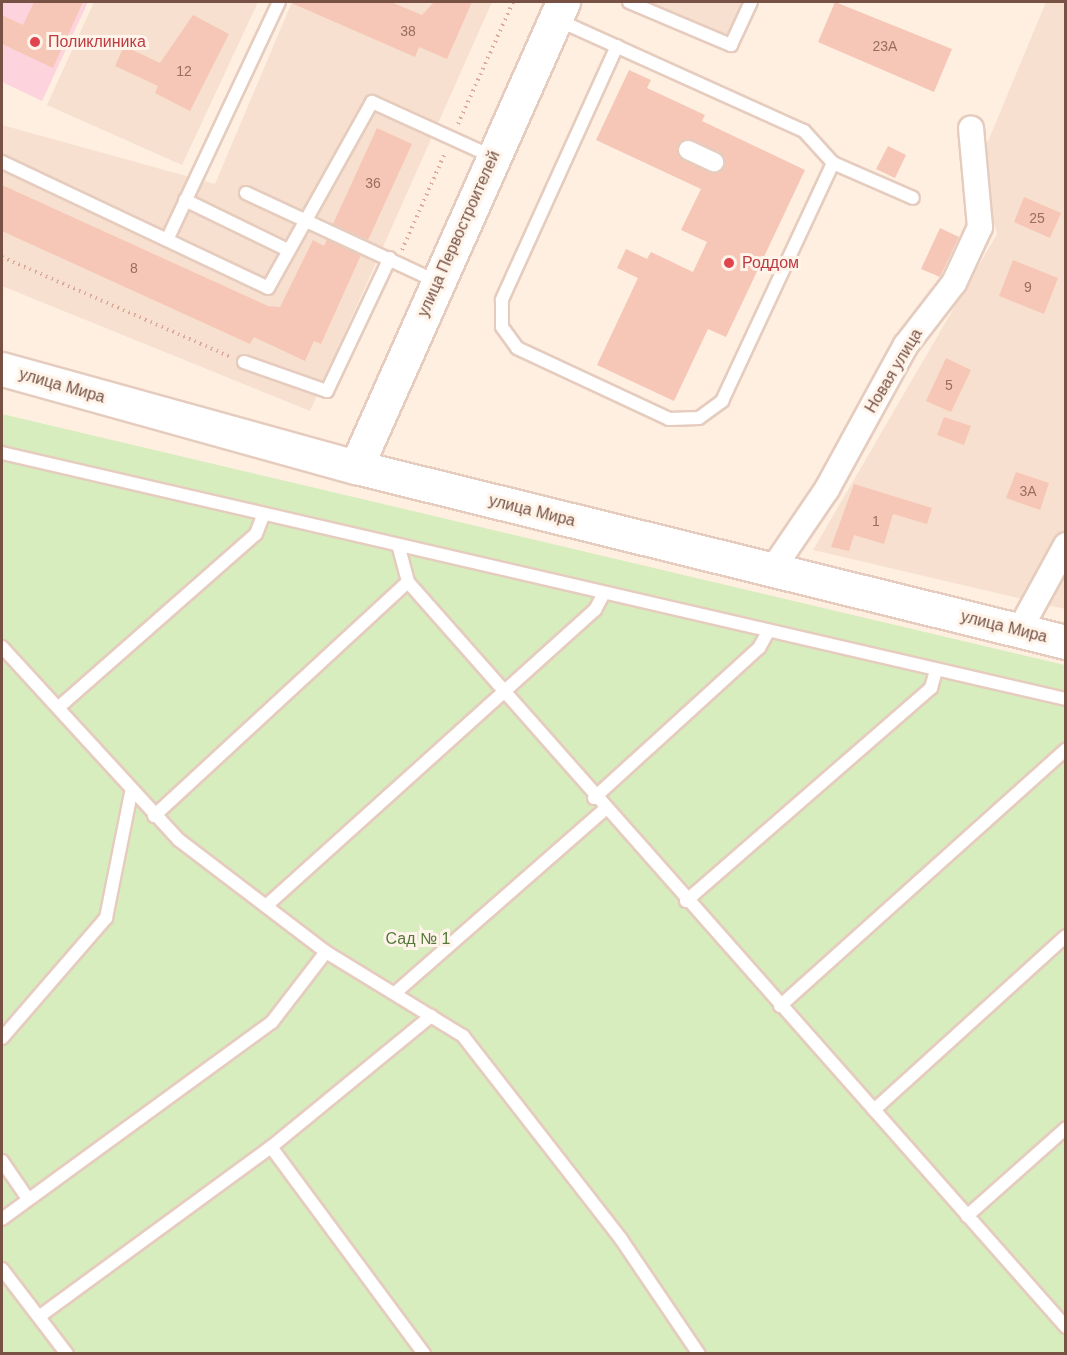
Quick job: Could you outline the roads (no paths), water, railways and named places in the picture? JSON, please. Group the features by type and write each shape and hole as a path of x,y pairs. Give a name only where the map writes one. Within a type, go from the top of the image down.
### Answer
{"main road":[{"name":"улица Первостроителей","path":"356,467 559,10"},
{"name":"улица Мира","path":"2,369 356,467 1065,642"}],"street":[{"name":"Новая улица","path":"772,570 827,489 906,345 954,283 980,227 971,128"},
{"path":"688,150 714,162"},
{"path":"1019,631 1065,545"}],"lane":[{"path":"166,240 279,2"},
{"path":"629,2 731,45 751,2"},
{"path":"559,10 617,46 804,131 833,163 913,198"},
{"path":"617,46 502,300 502,327 517,348 669,419 699,418 722,401 833,163"},
{"path":"2,162 268,288 305,217 372,102 493,157"},
{"path":"246,193 305,217 438,282"},
{"path":"185,200 288,250"},
{"path":"244,362 327,391 390,258"},
{"path":"2,453 399,548 1065,699"},
{"path":"59,707 256,534 263,516"},
{"path":"399,548 408,582 604,810 967,1216 1063,1319"},
{"path":"154,816 408,582"},
{"path":"266,906 595,610 603,595"},
{"path":"594,798 759,648 768,632"},
{"path":"2,646 59,707 131,793 154,816 326,952 463,1036 621,1239 699,1353"},
{"path":"686,901 931,688 936,670"},
{"path":"780,1006 1065,749"},
{"path":"2,1038 106,918 131,793"},
{"path":"395,993 604,810"},
{"path":"874,1110 1065,936"},
{"path":"2,1219 272,1022 326,952"},
{"path":"40,1316 271,1147 431,1016"},
{"path":"967,1216 1065,1128"},
{"path":"271,1147 424,1353"},
{"path":"2,1161 28,1199"},
{"path":"2,1269 67,1353"}],"place":[{"name":"Поликлиника","path":"35,42"},
{"name":"Роддом","path":"729,263"}],"park label":[{"name":"Сад № 1","path":"418,939"}]}
